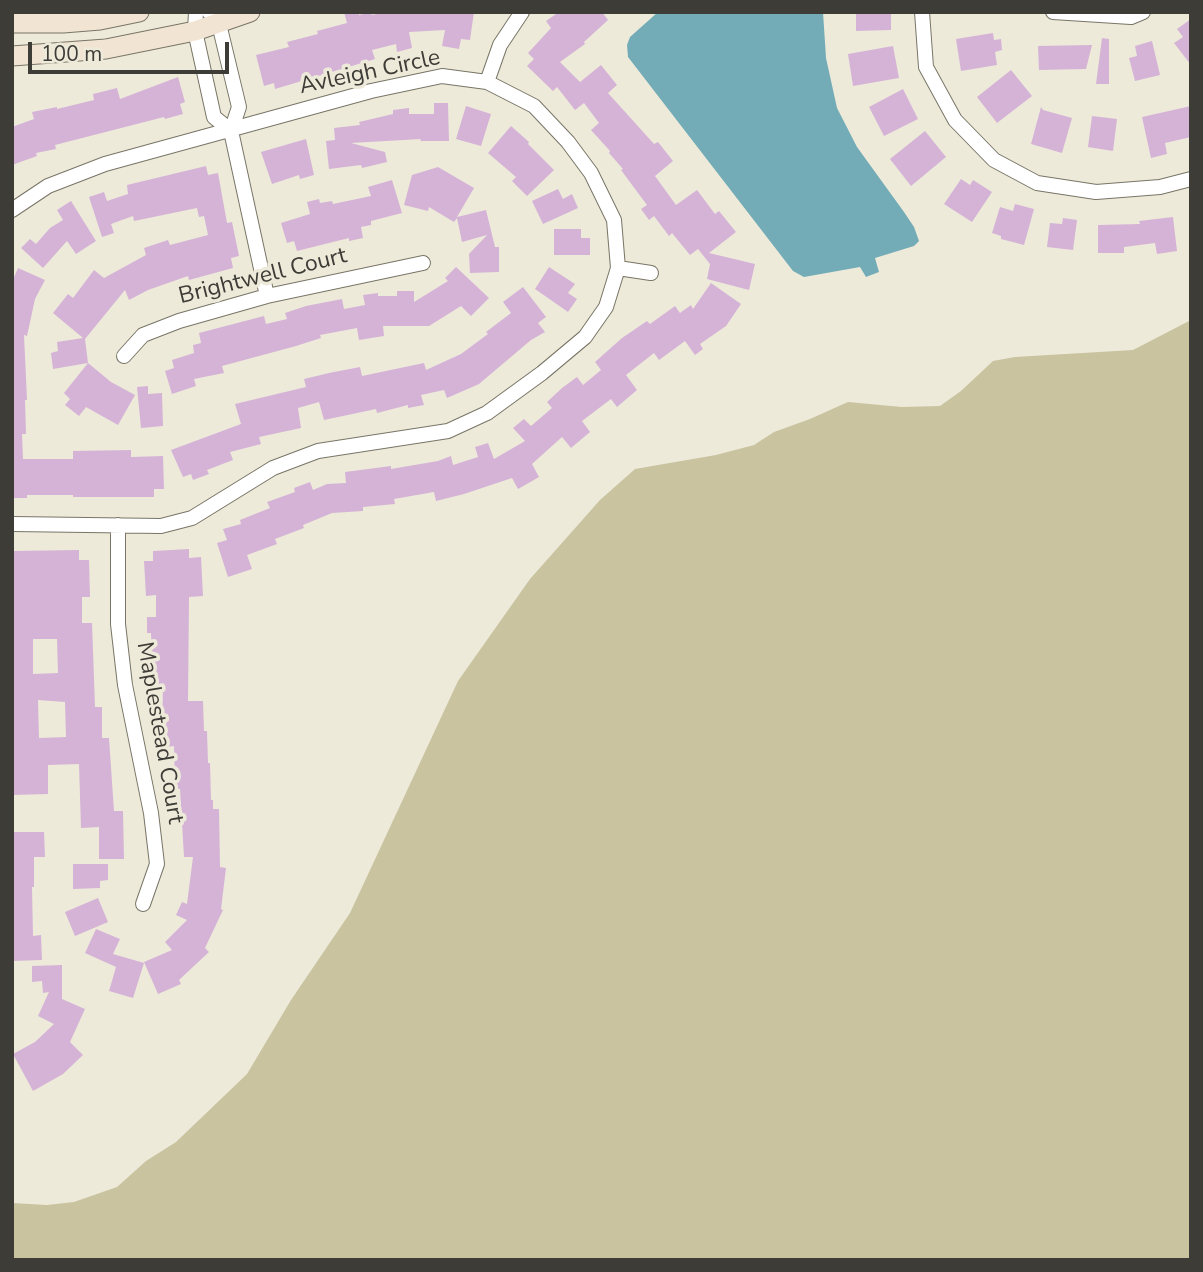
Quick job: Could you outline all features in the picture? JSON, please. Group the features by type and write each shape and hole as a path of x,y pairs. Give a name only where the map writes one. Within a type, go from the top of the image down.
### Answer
{"main road":[{"path":"12,23 100,20 139,12"},
{"path":"12,56 106,48 196,22 250,12"}],"street":[{"path":"487,82 500,45 522,12"},
{"path":"922,12 926,67 955,120 995,160 1037,183 1096,192 1160,187 1191,179"},
{"path":"1053,12 1131,17 1143,12"},
{"path":"214,18 239,107 231,131 267,296"},
{"path":"196,22 214,117 231,131"},
{"name":"Avleigh Circle","path":"12,210 48,186 105,164 371,91 442,76 487,82 534,106 568,142 591,173 614,220 618,268 606,307 584,337 542,373 487,412 448,430 318,451 273,468 192,518 161,526 12,524"},
{"name":"Brightwell Court","path":"124,356 144,335 179,321 267,296 423,263"},
{"path":"618,268 651,273"},
{"name":"Maplestead Court","path":"118,525 118,624 125,684 151,813 157,864 143,904"}],"shaded area":[{"path":"1191,320 1191,1260 12,1260 12,1203 47,1205 74,1202 117,1187 146,1161 176,1142 247,1074 291,1000 350,913 458,681 530,579 600,500 635,469 716,455 754,445 774,432 848,402 902,407 940,406 961,391 993,361 1015,357 1133,350"}],"water":[{"path":"658,12 823,12 826,58 837,108 857,147 914,227 919,241 914,246 875,258 879,272 866,277 860,267 804,277 793,271 628,57 627,45 630,37"}],"building":[{"path":"344,12 359,12 359,15 371,12 372,15 385,12 474,12 470,40 461,39 459,49 442,46 445,30 409,32 412,48 397,52 396,44 372,50 375,59 275,89 274,83 264,86 256,55 289,47 287,42 347,23"},
{"path":"559,12 602,12 608,20 584,42 585,44 560,62 580,82 601,65 617,85 608,93 654,144 658,142 673,161 655,176 676,205 697,190 715,214 719,211 736,232 709,253 755,264 749,290 707,279 710,264 698,249 690,255 672,233 669,236 654,216 649,220 641,209 647,205 610,151 591,130 599,123 584,103 575,110 557,87 553,91 527,66 534,59 528,53 551,28 546,21"},
{"path":"856,12 891,12 891,30 856,31"},
{"path":"1191,19 1191,65 1174,43 1183,37 1177,29"},
{"path":"993,33 994,40 1001,39 1002,50 995,52 997,65 961,71 956,39"},
{"path":"1102,38 1109,39 1109,84 1096,84"},
{"path":"1152,41 1160,75 1135,81 1129,58 1137,56 1135,46"},
{"path":"1092,45 1086,69 1039,70 1038,46"},
{"path":"893,46 899,78 853,86 848,54"},
{"path":"1011,70 1032,96 997,123 977,97"},
{"path":"178,77 185,102 180,104 183,114 55,145 56,149 36,153 37,156 12,165 12,127 34,119 32,112 94,100 93,94 117,88 120,99"},
{"path":"903,89 918,119 884,136 869,107"},
{"path":"434,103 448,103 449,141 420,141 421,139 351,143 385,152 387,162 362,168 361,165 329,169 326,141 335,140 334,128 360,125 359,122 393,114 393,110 409,108 409,114 434,114"},
{"path":"466,106 491,114 481,146 456,139"},
{"path":"1191,106 1191,137 1165,143 1167,154 1151,158 1142,117"},
{"path":"1041,107 1043,110 1072,118 1062,153 1031,144"},
{"path":"1092,116 1117,119 1113,151 1088,147"},
{"path":"511,126 554,170 527,196 512,181 516,177 488,153"},
{"path":"925,131 946,157 911,186 890,159"},
{"path":"306,139 314,175 300,179 299,175 272,184 261,152"},
{"path":"206,166 208,175 218,173 227,223 232,222 239,256 231,258 233,268 189,280 188,276 148,290 129,300 125,290 85,339 88,363 53,369 51,353 58,351 57,342 83,338 53,313 68,294 73,298 94,270 104,278 146,255 144,248 168,240 170,245 208,235 204,216 199,217 197,208 134,221 133,216 111,224 114,233 102,237 89,197 104,192 107,201 128,194 127,185"},
{"path":"438,167 474,188 457,217 486,210 495,247 499,247 499,272 470,273 469,254 487,235 462,242 457,218 454,222 429,207 428,211 404,205 412,175"},
{"path":"961,179 970,185 973,180 992,192 972,222 944,204"},
{"path":"392,180 402,213 371,221 371,225 361,227 363,238 349,241 349,238 297,251 294,241 287,243 281,223 310,214 307,202 319,199 320,203 332,201 333,204 371,196 368,187"},
{"path":"558,189 563,199 572,194 578,208 543,224 532,201"},
{"path":"71,201 96,241 76,254 67,241 43,268 21,248 30,239 36,244 50,228 63,220 57,210"},
{"path":"1015,204 1034,209 1024,245 1001,239 1001,236 992,233 1000,207 1013,211"},
{"path":"1173,217 1177,251 1157,254 1155,243 1124,247 1124,253 1098,253 1098,225 1140,224 1139,221"},
{"path":"1063,218 1077,220 1073,250 1047,247 1050,223 1062,224"},
{"path":"554,229 581,229 581,238 590,238 590,255 554,255"},
{"path":"456,267 489,298 471,316 461,306 429,326 383,326 384,336 359,340 357,328 320,335 321,338 296,346 222,366 224,373 194,379 196,386 172,394 165,371 174,368 172,360 194,353 193,345 201,343 199,333 264,316 266,324 287,319 285,313 306,306 342,299 344,309 365,305 363,295 378,293 378,296 397,296 397,291 414,291 414,302 448,281 445,278"},
{"path":"549,267 575,284 568,293 577,299 568,312 535,289"},
{"path":"18,268 45,280 35,299 27,336 24,335 27,400 26,434 22,434 23,459 73,459 73,451 131,450 131,457 163,456 164,489 154,489 154,497 27,495 27,498 12,498 12,282"},
{"path":"711,283 741,304 726,326 700,344 703,349 695,355 685,341 659,360 654,353 626,375 637,390 617,407 611,399 582,421 590,432 571,448 562,437 532,464 539,477 518,489 512,478 436,501 434,492 394,499 395,504 363,507 363,511 332,513 275,539 277,544 247,555 252,569 228,577 217,543 227,540 223,529 241,524 240,520 270,508 267,502 295,492 294,488 310,482 313,490 327,484 346,483 345,472 391,466 391,469 438,461 451,456 453,465 478,457 475,447 488,443 494,459 525,441 513,428 524,419 531,426 552,408 547,402 577,377 583,385 601,370 595,362 622,338 647,321 650,324 675,306 680,313 691,305 693,309"},
{"path":"523,287 546,317 538,323 545,332 531,340 479,384 447,398 444,390 421,395 424,405 408,408 408,405 377,413 376,409 324,420 319,402 298,408 301,428 259,437 261,444 230,452 233,460 207,470 209,474 193,480 191,474 183,477 171,450 241,424 235,404 306,387 304,379 360,367 362,376 424,363 426,370 461,354 488,334 486,332 511,313 503,302"},
{"path":"88,363 111,382 135,395 118,425 86,407 79,416 65,405 70,399 64,393"},
{"path":"148,386 148,394 162,393 163,426 141,428 137,387"},
{"path":"189,549 189,558 201,557 203,596 189,597 188,701 203,701 211,800 213,809 219,809 220,867 226,868 223,910 205,948 209,952 179,980 181,984 158,994 144,962 172,950 165,942 187,920 176,915 182,902 187,904 193,857 184,857 180,789 175,789 174,746 166,747 165,726 162,726 163,685 153,686 151,633 147,633 147,617 156,617 156,595 146,596 144,561 153,561 153,551"},
{"path":"79,550 79,560 89,560 90,597 82,597 82,623 92,623 95,707 102,707 102,738 109,738 114,811 123,811 124,859 99,859 99,827 81,828 79,764 48,765 48,794 12,795 12,551","holes":["33,639 57,639 58,673 33,674","38,700 65,702 66,737 39,738"]},
{"path":"12,832 44,832 45,857 34,857 32,887 33,936 41,935 42,960 12,961"},
{"path":"73,864 108,864 108,880 100,881 100,888 73,889"},
{"path":"98,898 108,922 75,936 65,912"},
{"path":"96,929 120,939 113,954 144,963 133,998 109,991 116,967 85,953"},
{"path":"62,965 62,999 85,1009 70,1042 83,1055 63,1074 33,1091 13,1054 35,1042 54,1024 38,1016 49,992 43,993 42,981 32,982 32,966"}]}
